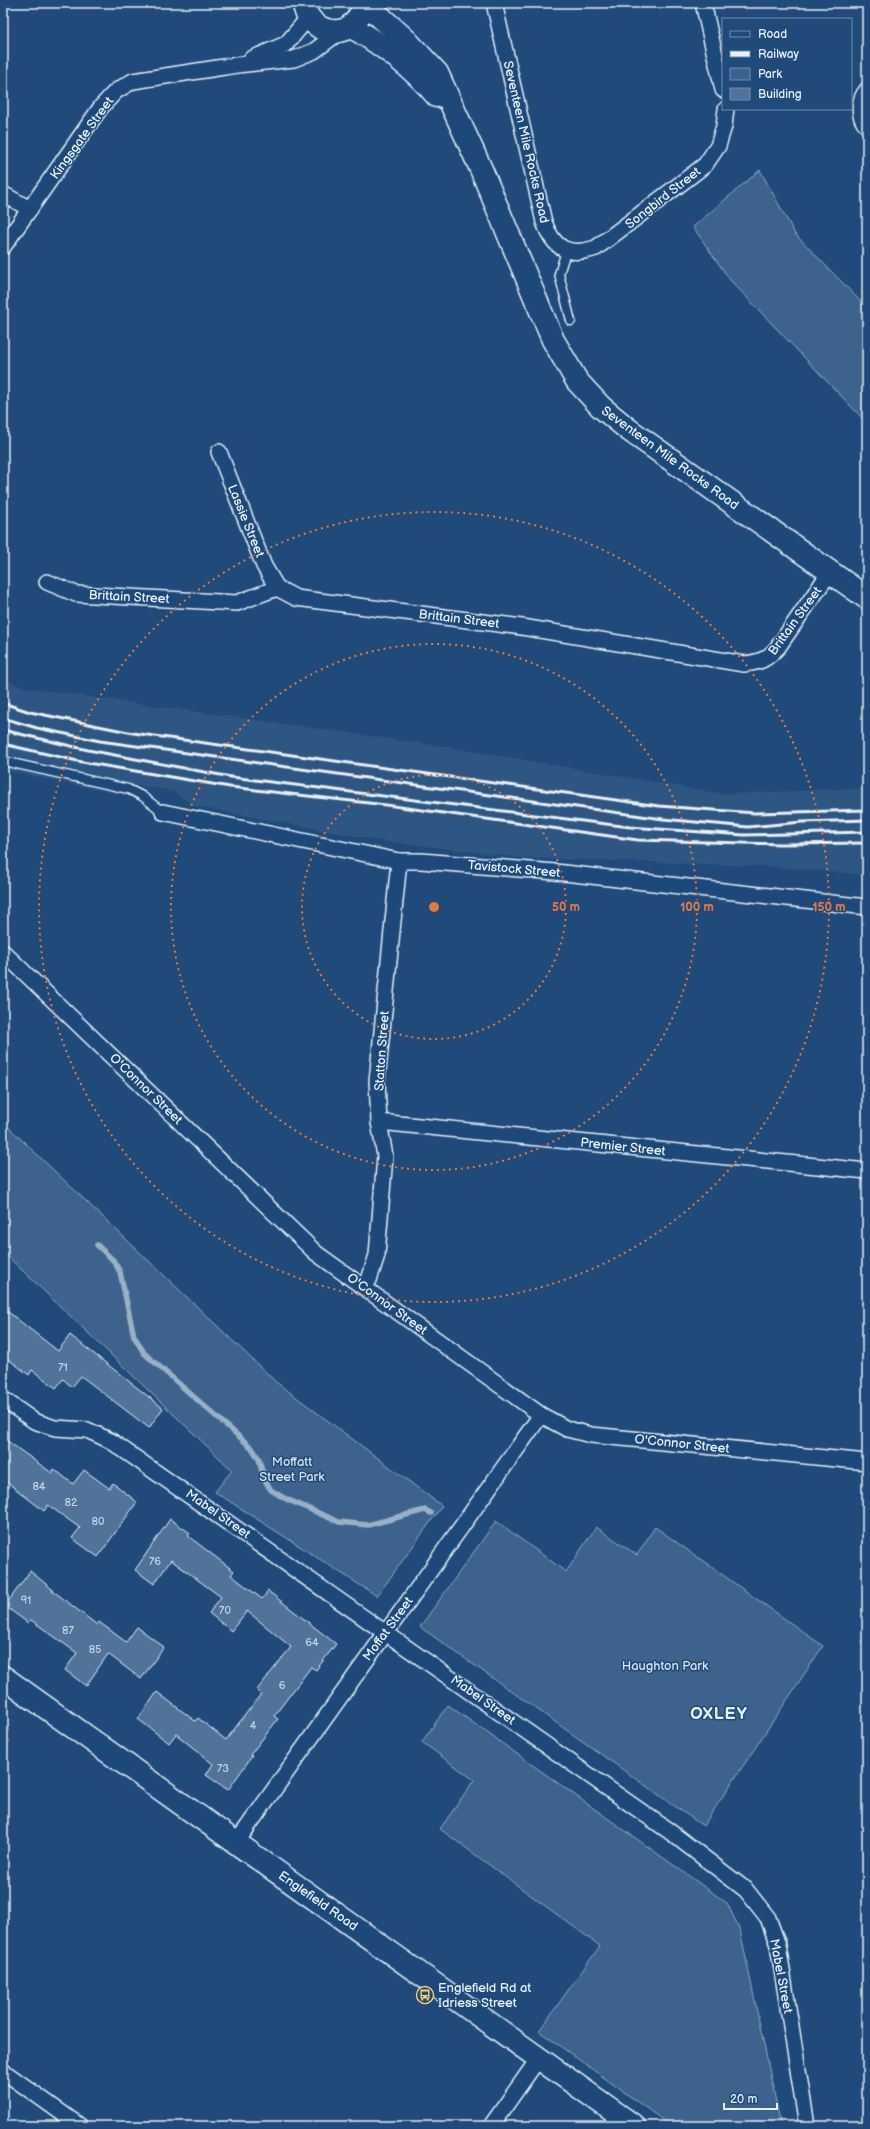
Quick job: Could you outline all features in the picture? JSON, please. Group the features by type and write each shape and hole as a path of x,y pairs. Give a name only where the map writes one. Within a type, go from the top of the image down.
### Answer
{"main road":[{"path":"303,8 323,30 346,28 359,15 363,3"},
{"name":"Seventeen Mile Rocks Road","path":"363,3 407,41 437,73 481,169 554,340 577,381 601,407 629,430 867,598"},
{"name":"Seventeen Mile Rocks Road","path":"346,28 379,42 421,78 457,119"},
{"name":"Englefield Road","path":"3,1677 634,2126"}],"street":[{"name":"Seventeen Mile Rocks Road","path":"494,3 544,222 554,242 566,251"},
{"path":"703,3 722,86"},
{"name":"Kingsgate Street","path":"237,64 286,44 303,8"},
{"name":"Kingsgate Street","path":"3,247 101,107 116,91 133,81 237,64 303,57 346,28"},
{"path":"867,90 860,105 862,121 867,126"},
{"name":"Songbird Street","path":"566,251 581,253 596,248 705,165 718,146 724,126 726,110"},
{"path":"3,194 30,209"},
{"name":"Lassie Street","path":"219,452 264,566 277,588"},
{"name":"Brittain Street","path":"47,582 76,594 237,603 277,588 296,598 522,627 744,664 760,662 770,657 778,648 830,572"},
{"name":"Tavistock Street","path":"164,812 399,861 421,861 555,872 867,907"},
{"name":"Statton Street","path":"364,1286 369,1280 377,1255 385,1156 379,1122 377,1081 399,861"},
{"name":"O'Connor Street","path":"3,952 316,1253 364,1286 541,1415 567,1430 590,1435 867,1462"},
{"name":"Premier Street","path":"379,1122 867,1171"},
{"name":"Mabel Street","path":"3,1399 34,1420 55,1428 87,1430 111,1441 386,1631 670,1831 746,1890 768,1918 778,1945 807,2126"},
{"name":"Moffat Street","path":"236,1843 541,1415"},
{"path":"491,2126 539,2058"},
{"path":"3,2071 80,2126"}],"lane":[{"path":"566,251 559,274 571,321"},
{"path":"3,761 128,789 142,796 164,812"}],"shaded area":[{"path":"3,680 27,688 455,748 723,794 867,788 867,875 760,866 523,858 375,840 194,806 173,791 135,785 132,797 14,772 3,769"}],"green space":[{"path":"760,170 795,234 867,308 867,423 730,280 693,227"},
{"name":"Moffatt Street Park","path":"3,1122 276,1382 442,1506 377,1596 215,1492 232,1470 3,1252"},
{"name":"Haughton Park","path":"496,1521 566,1572 596,1527 637,1555 655,1527 823,1646 703,1826 420,1627"},
{"path":"448,1705 727,1903 740,1930 781,2126 671,2126 539,2031 600,1946 440,1829 474,1780 422,1742"}],"building":[{"path":"3,1308 58,1351 70,1335 163,1408 149,1428 81,1376 72,1387 63,1379 56,1388 32,1370 29,1375 3,1355"},
{"path":"3,1438 52,1473 54,1469 73,1484 84,1470 109,1488 113,1483 137,1502 98,1557 72,1538 80,1528 48,1505 44,1511 3,1479"},
{"path":"170,1519 190,1533 188,1536 234,1571 231,1575 262,1599 268,1591 336,1644 316,1670 311,1667 274,1716 278,1719 250,1755 252,1756 228,1790 206,1775 213,1764 176,1734 169,1743 138,1719 157,1692 195,1721 198,1718 226,1740 261,1694 257,1690 291,1647 247,1611 231,1631 209,1613 221,1597 171,1560 154,1584 135,1570"},
{"path":"30,1571 97,1625 99,1622 126,1642 137,1627 164,1647 141,1679 108,1654 86,1686 65,1670 77,1653 31,1620 28,1623 5,1606"}],"waterway":[{"path":"97,1245 113,1260 120,1272 134,1336 144,1353 252,1448 259,1459 264,1479 271,1490 284,1498 339,1522 368,1525 425,1510 431,1513"}],"railway":[{"path":"3,703 30,712 133,733 659,806 755,813 867,810"},
{"path":"3,718 37,728 100,741 663,819 748,827 802,822 867,820"},
{"path":"3,730 88,750 231,777 630,827 744,835 867,832"},
{"path":"3,744 82,762 230,787 386,805 638,840 780,844 867,843"}],"place":[{"name":"Englefield Rd at Idriess Street","path":"425,1995"}],"district":[{"name":"OXLEY","path":"719,1714"}]}
